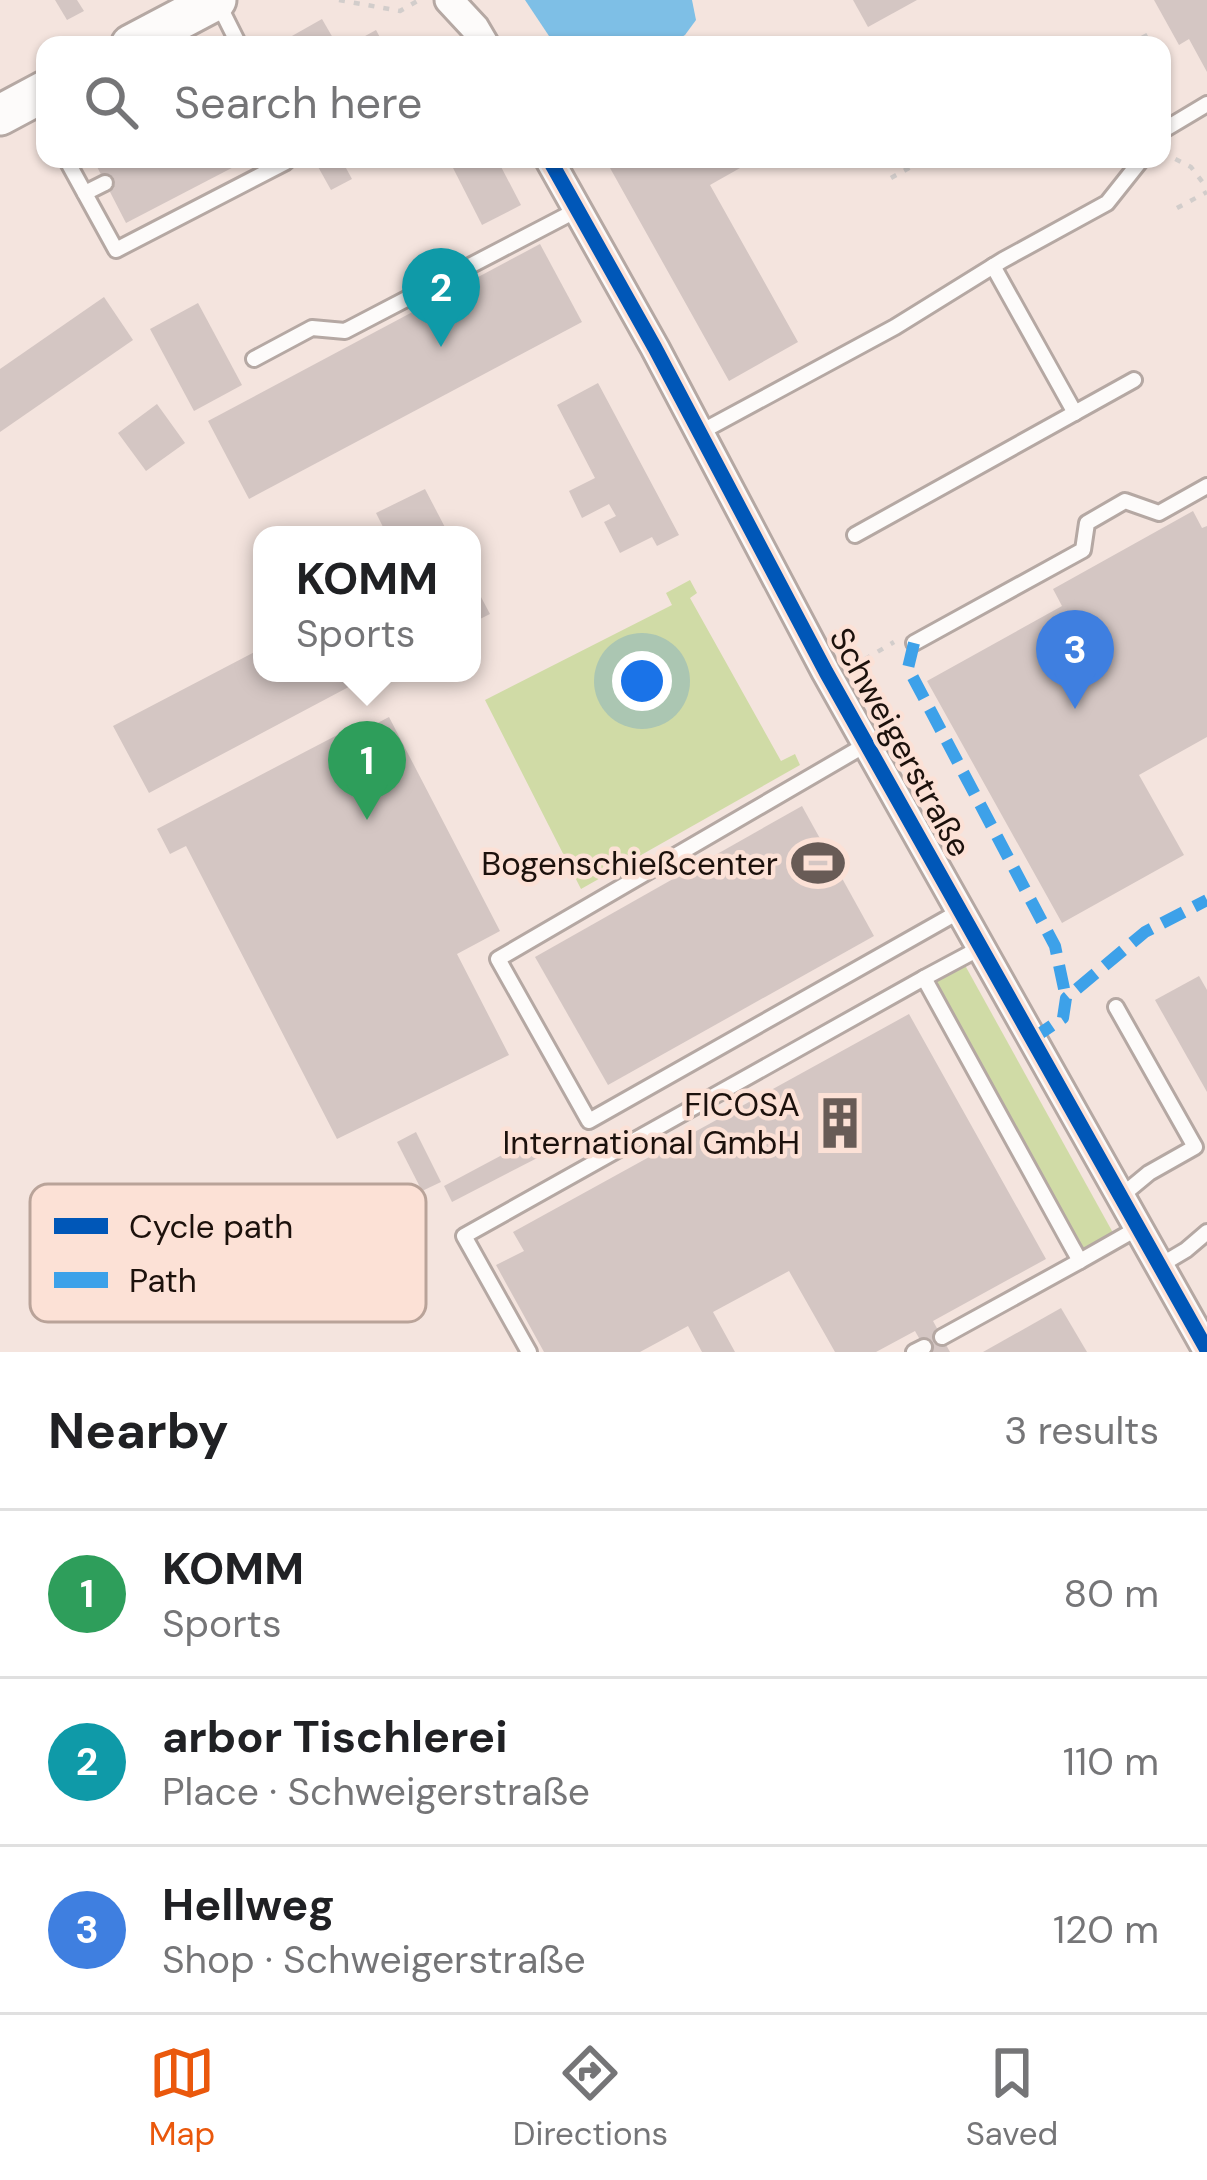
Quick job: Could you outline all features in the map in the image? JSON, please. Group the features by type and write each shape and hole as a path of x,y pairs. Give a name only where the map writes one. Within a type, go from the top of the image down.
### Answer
{"main road":[{"path":"148,36 216,0"}],"street":[{"path":"449,0 476,24"},
{"name":"Schweigerstraße","path":"554,168 867,744 1207,1350"}],"lane":[{"path":"216,0 234,36"},
{"path":"1171,126 1207,104"},
{"path":"70,168 116,250 274,168"},
{"path":"699,434 1107,203 1135,168"},
{"path":"85,193 105,183"},
{"path":"254,359 312,328 345,331 578,210"},
{"path":"993,266 1076,413"},
{"path":"855,535 1134,380"},
{"path":"914,643 1083,550 1087,523 1125,502 1159,513 1207,486"},
{"path":"867,744 498,959 589,1121 962,911"},
{"path":"529,1352 464,1235 982,947"},
{"path":"924,978 1080,1261"},
{"path":"1116,1007 1195,1148 1149,1173 1120,1197"},
{"path":"942,1337 1138,1228"},
{"path":"1159,1266 1207,1232"}],"path":[{"path":"339,0 400,11 419,0"},
{"path":"1145,36 1149,34"},
{"path":"1171,157 1199,173 1207,190 1177,208"},
{"path":"891,178 909,168"},
{"path":"861,662 881,650"}],"green space":[{"path":"690,580 697,593 690,598 781,761 795,754 800,765 581,889 485,700 672,605 666,593"},
{"path":"961,958 1117,1240 1080,1261 924,978"}],"water":[{"path":"525,0 692,0 696,20 683,36 549,36"}],"building":[{"path":"55,0 77,0 84,11 67,20"},
{"path":"853,0 917,0 868,27"},
{"path":"1154,0 1207,0 1207,72 1189,39 1179,45"},
{"path":"322,19 332,36 292,36"},
{"path":"98,168 232,168 126,223"},
{"path":"319,168 346,168 352,179 331,190"},
{"path":"453,168 502,168 521,205 482,225"},
{"path":"610,168 740,168 710,185 798,342 729,381"},
{"path":"540,244 582,322 249,499 208,421"},
{"path":"104,297 133,340 0,432 0,369"},
{"path":"198,303 242,385 194,411 150,329"},
{"path":"598,383 679,535 657,546 652,537 620,553 604,522 616,516 609,504 582,518 569,491 595,478 557,405"},
{"path":"157,404 185,443 146,471 118,433"},
{"path":"425,489 444,526 382,526 376,513"},
{"path":"1193,511 1202,528 1207,526 1207,737 1139,775 1184,855 1062,923 927,681 1062,606 1053,589"},
{"path":"481,597 490,614 481,618"},
{"path":"253,653 253,682 358,682 149,793 113,726"},
{"path":"389,717 500,931 457,954 509,1055 337,1139 186,846 170,854 157,829 345,731 349,738"},
{"path":"802,806 874,936 608,1085 535,957"},
{"path":"1199,976 1207,990 1207,1092 1155,1000"},
{"name":"FICOSA International GmbH","path":"909,1014 1046,1259 933,1321 950,1352 927,1352 915,1331 876,1352 835,1352 789,1271 713,1312 735,1352 702,1352 688,1326 640,1352 544,1352 496,1265 524,1251 513,1232"},
{"path":"416,1132 441,1182 426,1189 426,1184 418,1184 397,1142"},
{"path":"536,1137 545,1154 452,1202 444,1186"},
{"path":"1061,1308 1087,1352 983,1352"}],"marked path":[{"path":"914,643 908,668 1055,946 1066,998"},
{"path":"1032,1039 1063,1018 1066,998 1145,932 1207,900"}],"cycle path":[{"path":"554,168 826,672 1207,1350"}],"place":[{"name":"arbor Tischlerei","path":"441,347"},
{"name":"Hellweg","path":"1075,709"},
{"name":"KOMM","path":"367,820"},
{"name":"Bogenschießcenter","path":"818,863"},
{"name":"FICOSA International GmbH","path":"840,1123"}]}
